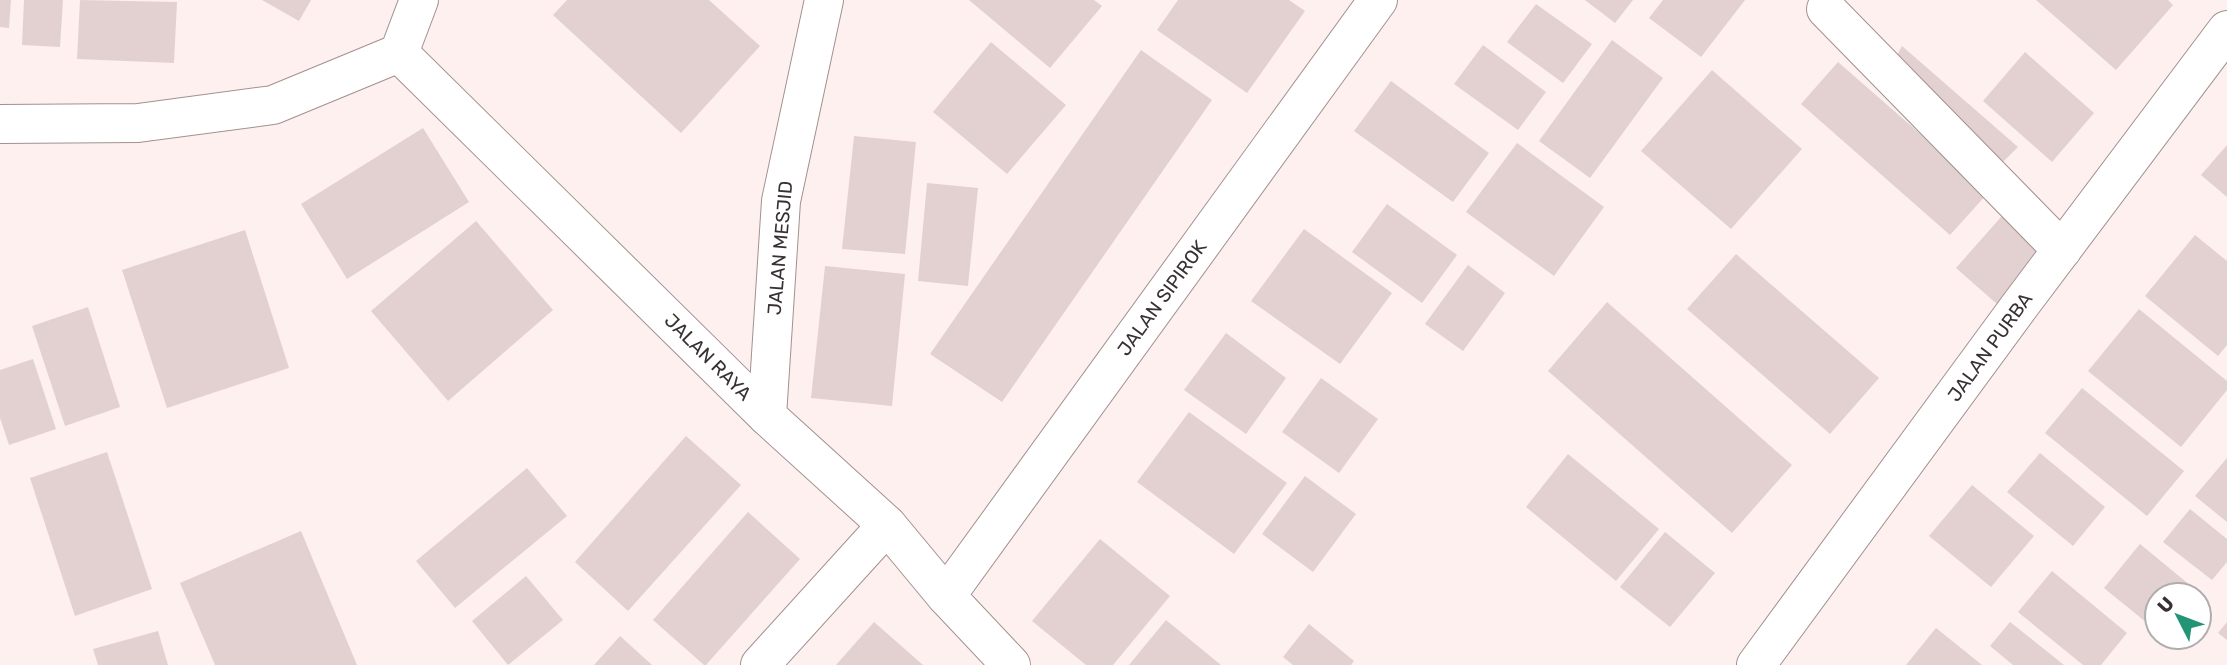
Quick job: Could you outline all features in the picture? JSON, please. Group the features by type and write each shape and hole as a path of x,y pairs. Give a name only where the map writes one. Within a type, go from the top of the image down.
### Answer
{"street":[{"path":"0,124 138,123 273,105 399,54 419,0"},
{"name":"JALAN MESJID","path":"767,416 781,201 824,0"},
{"name":"JALAN SIPIROK","path":"946,596 1378,0"},
{"path":"1826,9 2063,250"},
{"name":"JALAN PURBA","path":"1756,665 2227,30"},
{"name":"JALAN RAYA","path":"399,54 767,416 887,525 946,596 1011,665"},
{"path":"760,665 887,525"}],"building":[{"path":"0,0 11,0 9,28 0,27"},
{"path":"24,0 63,0 60,47 22,45"},
{"path":"80,0 177,2 174,63 77,59"},
{"path":"262,0 311,0 299,21"},
{"path":"567,0 709,0 760,46 681,133 553,15"},
{"path":"969,0 1094,0 1102,6 1050,68"},
{"path":"1178,0 1289,0 1305,11 1247,93 1157,30"},
{"path":"1585,0 1633,0 1615,23"},
{"path":"1663,0 1745,0 1701,57 1649,18"},
{"path":"2036,0 2168,0 2173,5 2116,70"},
{"path":"1536,4 1592,44 1563,83 1507,42"},
{"path":"1612,40 1663,78 1590,178 1539,141"},
{"path":"991,42 1066,105 1007,174 933,112"},
{"path":"1483,45 1546,92 1518,130 1454,84"},
{"path":"1902,46 2018,147 1998,167 1894,61"},
{"path":"1141,50 1212,100 1002,402 930,354"},
{"path":"2025,52 2094,113 2052,162 1983,101"},
{"path":"1838,62 1988,193 1950,235 1801,104"},
{"path":"1712,70 1802,149 1731,229 1641,151"},
{"path":"1391,81 1489,153 1453,202 1354,131"},
{"path":"423,128 469,202 347,279 301,204"},
{"path":"854,136 916,142 905,254 842,249"},
{"path":"1517,143 1604,207 1554,276 1466,212"},
{"path":"2227,145 2227,197 2201,175"},
{"path":"927,183 978,188 968,286 918,281"},
{"path":"1387,204 1457,255 1422,303 1352,252"},
{"path":"2008,209 2050,246 1998,305 1956,268"},
{"path":"476,221 553,310 448,401 371,311"},
{"path":"1304,229 1392,293 1340,364 1251,301"},
{"path":"245,230 289,368 167,408 122,270"},
{"path":"2195,235 2227,261 2227,345 2218,356 2145,296"},
{"path":"1736,254 1879,378 1830,434 1687,309"},
{"path":"1468,265 1505,293 1463,351 1425,324"},
{"path":"825,266 905,274 892,406 811,398"},
{"path":"1607,302 1792,465 1732,533 1548,371"},
{"path":"88,307 120,407 65,426 32,326"},
{"path":"2139,309 2227,381 2227,390 2181,447 2088,371"},
{"path":"1226,333 1286,378 1246,434 1184,390"},
{"path":"33,359 56,429 9,445 0,418 0,370"},
{"path":"1321,378 1378,419 1339,473 1282,432"},
{"path":"2082,388 2184,471 2147,516 2045,433"},
{"path":"1189,412 1287,483 1234,554 1137,482"},
{"path":"686,436 741,485 628,611 575,562"},
{"path":"107,452 152,589 75,616 30,478"},
{"path":"2040,453 2105,507 2073,546 2007,492"},
{"path":"1568,454 1659,529 1616,581 1526,507"},
{"path":"2227,458 2227,522 2195,496"},
{"path":"527,468 567,516 455,608 416,561"},
{"path":"1305,476 1356,514 1313,572 1262,534"},
{"path":"1972,485 2034,536 1991,587 1929,536"},
{"path":"2190,509 2227,539 2227,562 2212,580 2163,542"},
{"path":"748,512 800,559 704,665 653,620"},
{"path":"301,531 357,665 215,665 180,583"},
{"path":"1665,532 1715,573 1670,627 1620,587"},
{"path":"1100,539 1170,596 1113,665 1086,665 1032,621"},
{"path":"2140,544 2185,581 2143,581 2143,620 2104,588"},
{"path":"2052,571 2127,633 2101,665 2083,665 2018,612"},
{"path":"526,576 563,620 508,665 472,621"},
{"path":"1166,620 1221,665 1129,665"},
{"path":"874,622 923,665 836,665"},
{"path":"2010,622 2064,665 2013,665 1990,646"},
{"path":"2227,622 2227,640 2218,633"},
{"path":"1309,624 1354,661 1351,665 1293,665 1283,657"},
{"path":"1936,628 1982,665 1906,665"},
{"path":"158,631 168,665 98,665 93,649"},
{"path":"620,636 652,665 594,665"}]}
